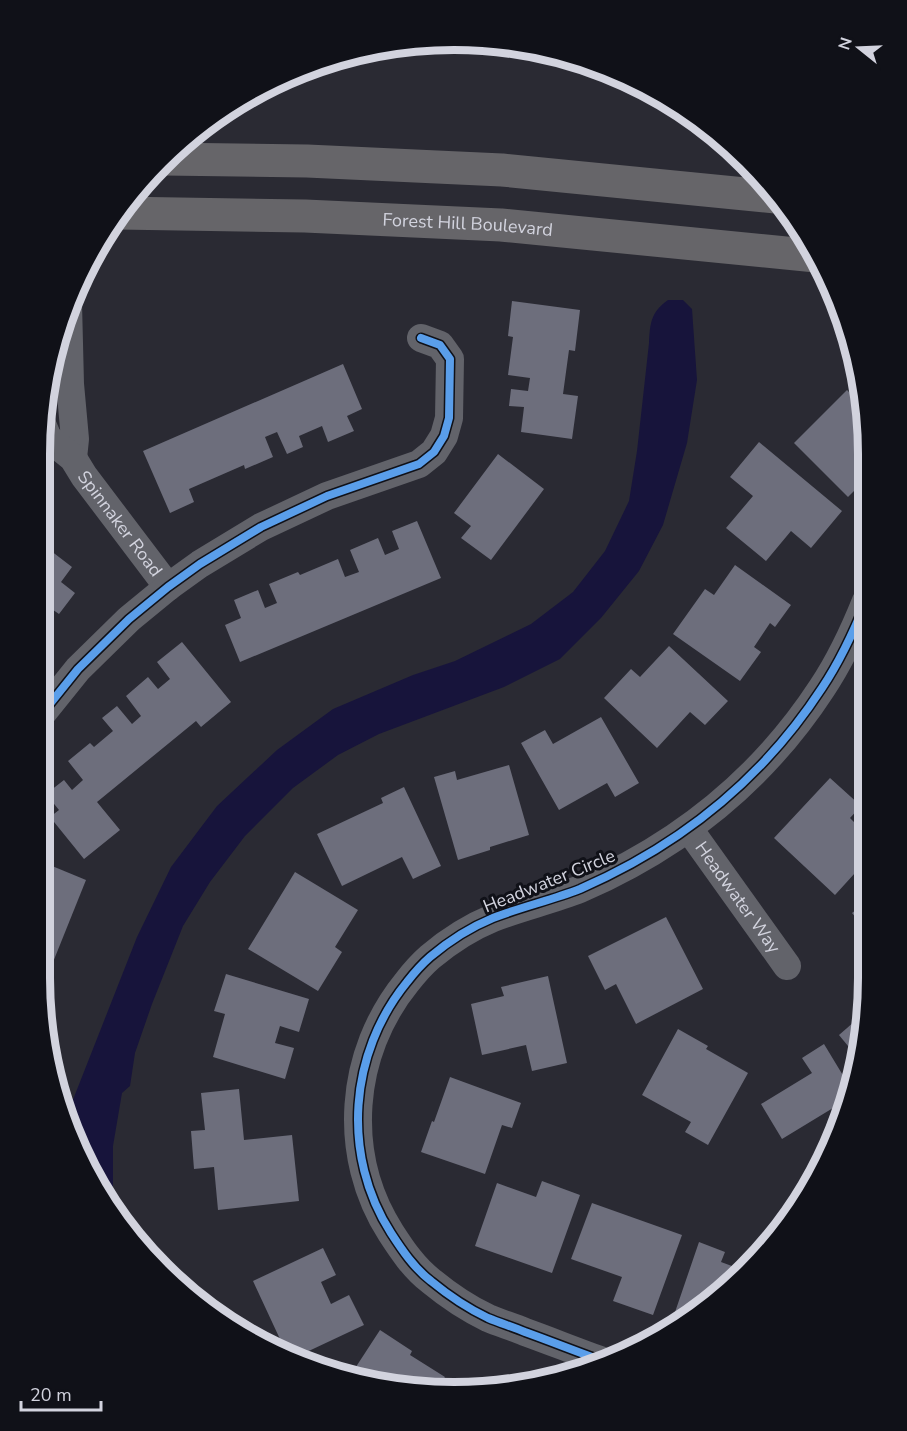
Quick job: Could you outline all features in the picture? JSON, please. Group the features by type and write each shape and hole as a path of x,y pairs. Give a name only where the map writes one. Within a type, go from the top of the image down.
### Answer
{"main road":[{"path":"177,159 306,161 502,170 764,196"},
{"name":"Forest Hill Boulevard","path":"129,213 305,216 501,225 805,255"}],"street":[{"name":"Spinnaker Road","path":"69,331 75,439 73,458"},
{"path":"50,704 78,669 129,619 200,564 261,527 327,496 419,464 434,452 444,436 449,418 450,359 440,345 421,338"},
{"name":"Spinnaker Road","path":"50,440 73,458 84,476 168,587"},
{"name":"Headwater Circle","path":"592,1357 488,1318 456,1300 427,1278 402,1251 383,1220 368,1187 361,1156 358,1119 361,1083 376,1030 394,998 417,970 459,935 492,919 578,889 635,862 689,829 727,798 758,770 786,738 823,687 858,619"},
{"name":"Headwater Way","path":"689,829 787,966"}],"shaded area":[{"path":"668,300 683,300 692,309 697,380 687,443 663,525 639,571 601,618 560,659 504,687 379,734 338,755 293,788 245,836 210,882 183,926 152,1004 135,1053 130,1086 122,1093 113,1146 113,1194 91,1156 71,1106 137,937 171,867 217,806 277,750 333,709 413,675 455,661 531,624 573,592 605,551 629,501 651,324 658,309"}],"building":[{"path":"512,301 580,310 575,351 569,350 563,394 578,396 572,439 521,432 524,407 509,406 511,389 528,391 530,378 508,375 513,337 508,336"},
{"path":"343,364 362,409 347,416 354,431 328,442 322,426 299,436 303,447 287,454 277,432 265,437 273,457 245,469 244,465 189,489 194,502 170,513 143,451"},
{"path":"847,390 853,396 857,427 858,487 848,497 794,443"},
{"path":"759,442 842,511 811,548 791,531 766,561 726,528 753,496 730,477"},
{"path":"498,454 544,489 491,560 461,538 471,526 454,513"},
{"path":"417,521 441,578 240,662 225,625 241,618 234,600 258,590 265,608 277,603 269,584 298,572 300,575 338,559 345,577 359,572 350,550 378,538 385,555 399,549 392,531"},
{"path":"50,550 72,567 61,582 75,593 59,614 50,608"},
{"path":"735,565 791,605 775,627 770,623 754,647 761,652 740,681 673,634 705,589 714,595"},
{"path":"182,642 231,702 201,727 196,721 97,802 120,830 84,859 50,817 59,810 50,799 50,791 64,780 72,790 83,780 68,761 90,743 94,747 113,731 102,718 117,706 132,724 141,716 126,696 148,677 158,689 170,679 157,662"},
{"path":"669,646 728,701 705,725 690,712 657,748 604,698 631,669 640,677"},
{"path":"601,717 639,783 615,797 607,783 559,810 521,743 545,730 553,744"},
{"path":"509,765 529,835 458,860 434,777 455,771 457,780"},
{"path":"830,778 858,803 858,809 850,818 858,826 858,870 835,895 774,838"},
{"path":"404,787 441,866 413,879 402,857 342,886 317,834 383,803 381,798"},
{"path":"50,865 86,880 50,970"},
{"path":"295,872 358,910 335,947 342,952 318,991 248,949"},
{"path":"858,908 858,920 852,913"},
{"path":"666,917 703,989 636,1024 616,984 605,990 588,956"},
{"path":"226,974 309,999 299,1032 280,1026 275,1043 294,1048 285,1079 213,1057 225,1014 214,1011"},
{"path":"548,976 567,1063 532,1071 526,1045 482,1055 471,1004 504,996 501,987"},
{"path":"855,1021 851,1050 839,1035"},
{"path":"678,1029 708,1046 706,1049 748,1073 708,1145 685,1132 691,1122 642,1095"},
{"path":"824,1044 845,1078 844,1082 835,1111 833,1108 782,1139 761,1104 812,1073 802,1058"},
{"path":"450,1077 521,1103 512,1128 502,1125 485,1174 421,1152"},
{"path":"239,1089 244,1140 292,1135 299,1201 218,1210 214,1167 194,1169 191,1131 205,1130 201,1093"},
{"path":"542,1181 580,1195 552,1273 475,1246 497,1183 536,1197"},
{"path":"592,1203 682,1235 653,1315 613,1301 622,1277 571,1259"},
{"path":"699,1242 725,1252 721,1262 735,1267 699,1298 674,1316"},
{"path":"323,1248 336,1275 321,1282 331,1304 349,1295 364,1325 305,1353 299,1351 282,1343 253,1281"},
{"path":"380,1330 412,1351 410,1355 445,1377 442,1382 427,1381 354,1369"}],"cycle path":[{"path":"50,704 78,669 129,619 200,564 261,527 327,496 419,464 434,452 444,436 449,418 450,359 440,345 421,338"},
{"path":"592,1357 493,1320 473,1310 425,1276 404,1252 375,1203 364,1171 359,1138 358,1105 363,1072 373,1040 388,1010 410,979 430,957 452,940 493,918 580,889 617,872 652,852 716,806 746,780 799,721 835,667 858,621"}]}
